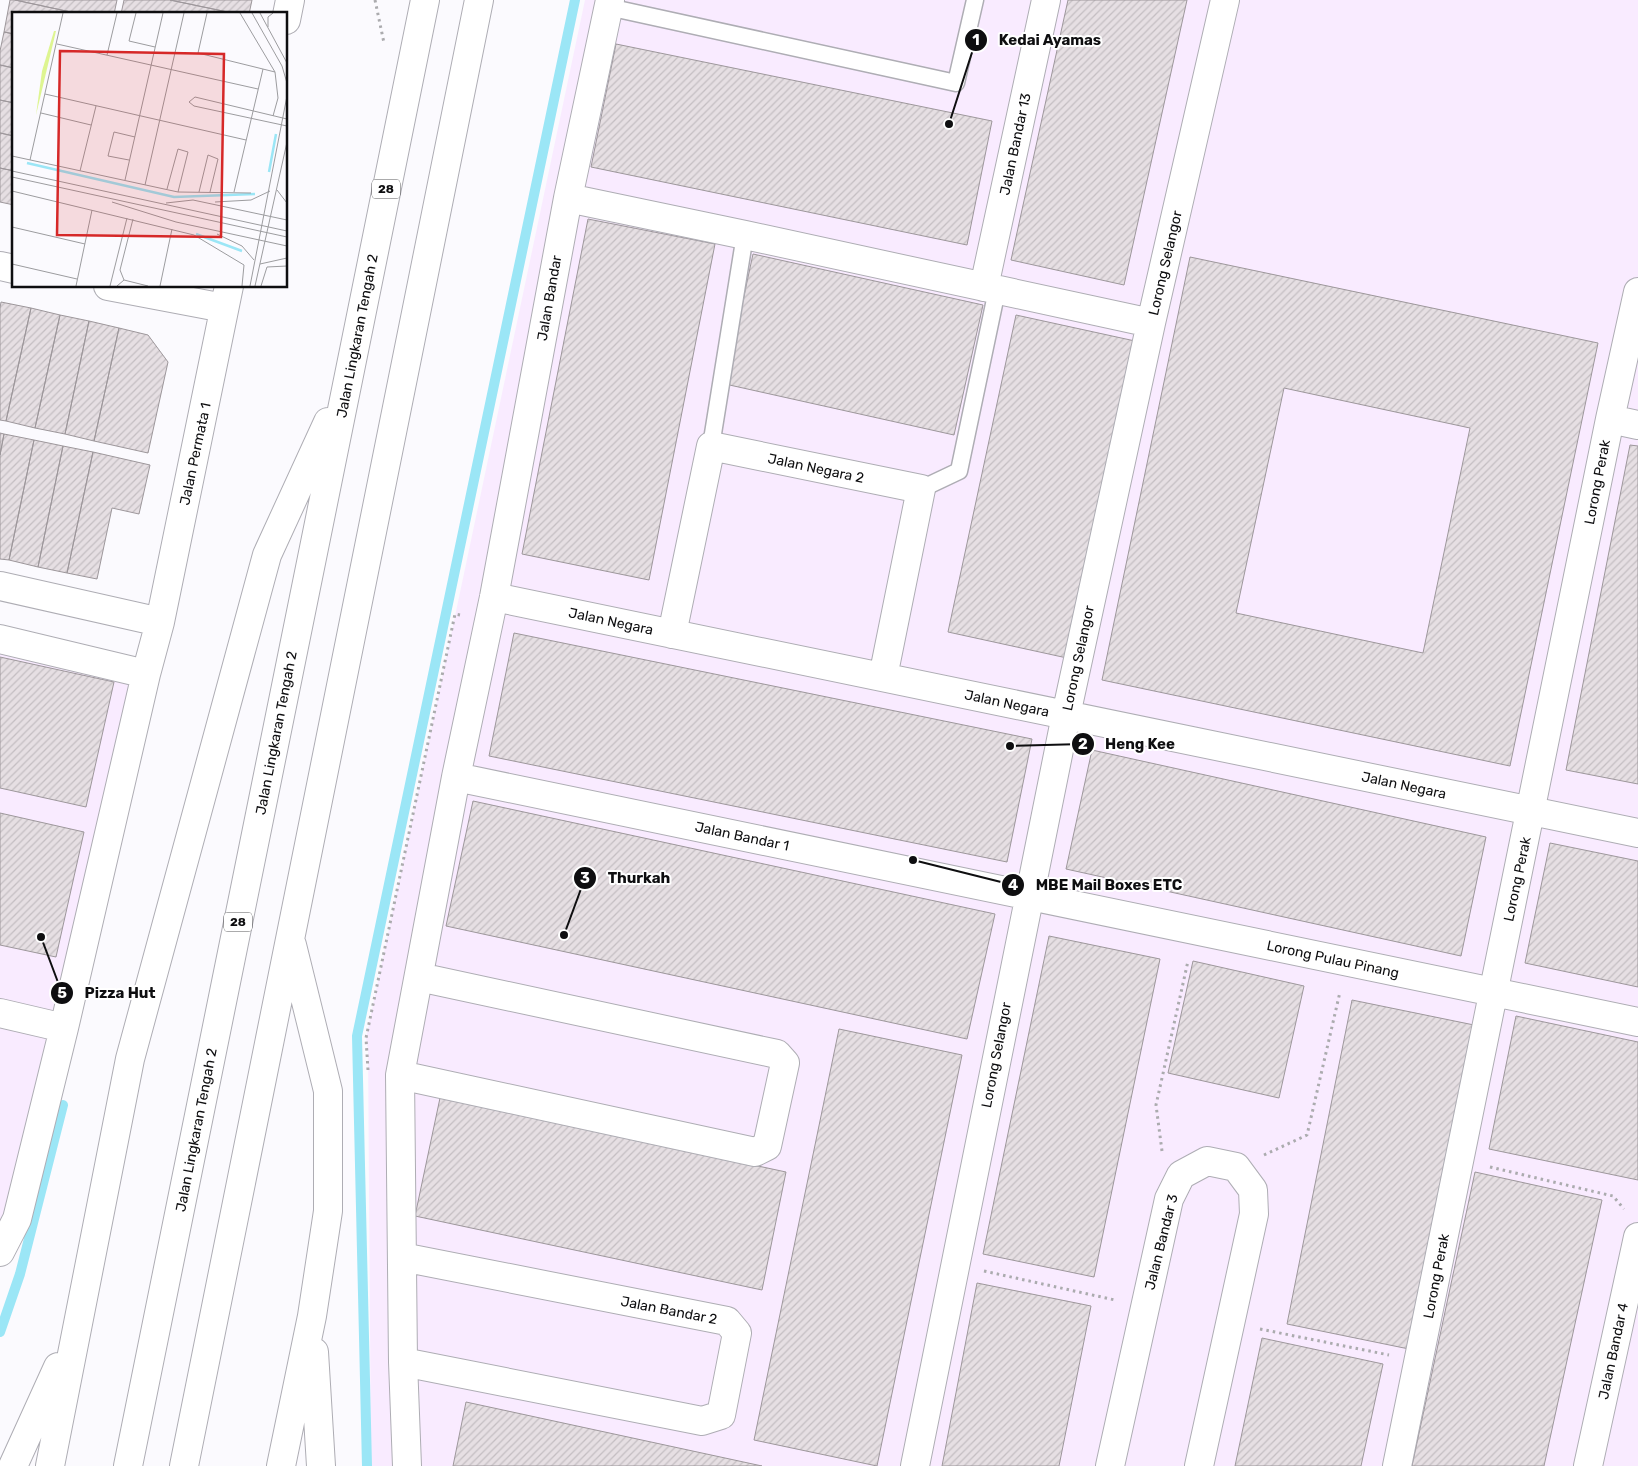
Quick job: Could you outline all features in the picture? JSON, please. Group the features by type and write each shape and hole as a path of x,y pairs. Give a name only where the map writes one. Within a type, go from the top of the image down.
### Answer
{"main road":[{"name":"Jalan Lingkaran Tengah 2","path":"128,1466 425,0"},
{"path":"184,1466 479,0"},
{"name":"Jalan Bandar 13","path":"991,289 1046,0"},
{"name":"Lorong Selangor","path":"915,1466 954,1264 1066,715 1151,323 1224,0"},
{"name":"Jalan Bandar","path":"407,1466 403,1362 400,1075 456,777 494,597 568,198 609,3"},
{"path":"568,198 1151,323"},
{"path":"130,288 227,297"},
{"name":"Lorong Perak","path":"1397,1466 1610,420 1638,292"},
{"name":"Jalan Permata 1","path":"0,1252 17,1218 64,1028 146,674 160,622 227,297"},
{"path":"50,1466 130,1059 267,555 348,379"},
{"path":"1610,420 1638,425"},
{"path":"672,634 711,446"},
{"name":"Jalan Negara 2","path":"711,446 922,489"},
{"path":"884,677 922,489"},
{"path":"0,586 160,622"},
{"name":"Jalan Negara","path":"494,597 1638,833"},
{"path":"0,639 146,674"},
{"name":"Jalan Bandar 1","path":"456,777 1028,896"},
{"name":"Lorong Pulau Pinang","path":"1028,896 1638,1022"},
{"path":"281,1466 312,1316 328,1212 328,1091 290,939"},
{"path":"400,1075 755,1152 767,1146 785,1063 777,1054 419,977"},
{"path":"0,1013 64,1028"},
{"name":"Jalan Bandar 3","path":"1110,1466 1169,1199 1181,1175 1206,1161 1236,1167"},
{"path":"1199,1466 1254,1214 1253,1190 1236,1167"},
{"name":"Jalan Bandar 4","path":"1588,1466 1638,1237"},
{"name":"Jalan Bandar 2","path":"402,1257 727,1321 737,1333 721,1415 702,1421 403,1362"},
{"path":"312,1316 322,1466"},
{"path":"13,1466 78,1326"}],"lane":[{"path":"609,3 956,83 974,0"},
{"path":"711,446 745,235"},
{"path":"922,489 959,471 991,289"}],"path":[{"path":"1162,1152 1156,1105 1194,931"},
{"path":"1236,1167 1307,1135 1346,962"},
{"path":"1460,1160 1612,1196 1625,1210"},
{"path":"954,1264 1145,1306"},
{"path":"1230,1322 1419,1361"}],"shaded area":[{"path":"585,0 1638,0 1638,1466 371,1466 368,1050 366,1038"},
{"path":"0,651 131,682 4,1216 0,1224"}],"building":[{"path":"10,0 71,12 12,12 12,34 4,32"},
{"path":"15,0 117,0 114,12 71,12"},
{"path":"124,0 170,0 227,12 121,12"},
{"path":"170,0 252,0 249,12 227,12"},
{"path":"1068,0 1187,0 1124,285 1011,260"},
{"path":"4,32 12,34 12,68 0,65 0,51"},
{"path":"616,44 992,121 967,245 591,167"},
{"path":"0,65 12,68 12,103 0,100"},
{"path":"0,100 12,103 12,136 0,133"},
{"path":"0,133 12,136 12,171 0,168"},
{"path":"0,168 12,171 12,205 0,202"},
{"path":"588,219 715,244 649,580 522,554"},
{"path":"753,254 983,305 954,435 725,384"},
{"path":"1190,257 1598,343 1510,766 1102,680","holes":["1284,388 1470,428 1423,653 1236,613"]},
{"path":"1,302 31,308 6,421 0,420"},
{"path":"31,308 60,315 35,428 6,421"},
{"path":"60,315 89,321 65,434 35,428"},
{"path":"1016,315 1135,341 1067,658 948,632"},
{"path":"89,321 119,328 94,441 65,434"},
{"path":"119,328 148,335 168,362 148,453 94,441"},
{"path":"0,433 4,434 0,455"},
{"path":"4,434 34,440 9,560 0,559 0,455"},
{"path":"34,440 63,446 38,567 9,560"},
{"path":"1630,445 1638,446 1638,784 1566,770"},
{"path":"63,446 93,452 67,573 38,567"},
{"path":"93,452 150,465 139,514 112,508 97,579 67,573"},
{"path":"514,633 1032,739 1007,862 489,756"},
{"path":"0,657 114,682 86,807 0,788"},
{"path":"1092,750 1486,837 1461,956 1066,869"},
{"path":"473,801 995,914 967,1039 446,926"},
{"path":"0,813 84,832 56,957 0,945"},
{"path":"1550,843 1638,861 1638,987 1525,963"},
{"path":"1049,936 1160,959 1094,1277 983,1254"},
{"path":"1193,961 1304,986 1279,1098 1168,1073"},
{"path":"1352,1000 1474,1025 1409,1349 1287,1324"},
{"path":"1516,1016 1638,1042 1638,1180 1489,1149"},
{"path":"839,1029 962,1055 877,1466 754,1440"},
{"path":"440,1098 786,1172 762,1290 415,1216"},
{"path":"1475,1172 1602,1200 1544,1466 1412,1466"},
{"path":"977,1283 1091,1306 1059,1466 942,1466"},
{"path":"1262,1338 1383,1364 1361,1466 1235,1466"},
{"path":"466,1402 762,1466 453,1466"}],"waterway":[{"path":"367,1466 357,1036 575,0"},
{"path":"0,1332 20,1274 63,1105"}],"place":[{"name":"Kedai Ayamas","path":"949,124"},
{"name":"Heng Kee","path":"1010,746"},
{"name":"MBE Mail Boxes ETC","path":"913,860"},
{"name":"Thurkah","path":"564,935"},
{"name":"Pizza Hut","path":"41,937"}]}
